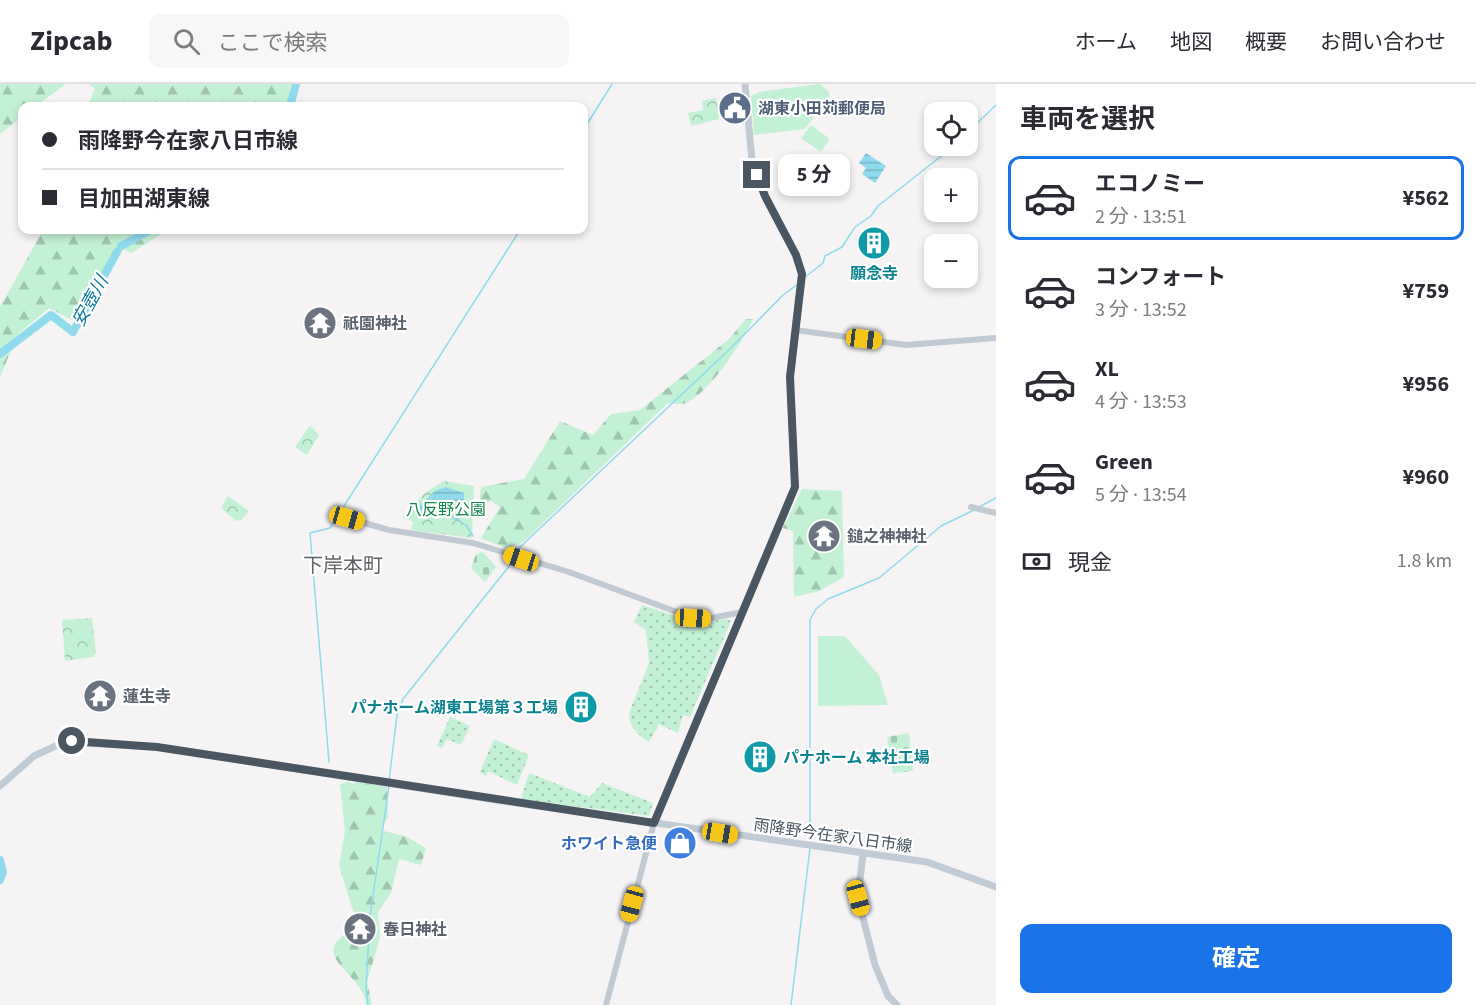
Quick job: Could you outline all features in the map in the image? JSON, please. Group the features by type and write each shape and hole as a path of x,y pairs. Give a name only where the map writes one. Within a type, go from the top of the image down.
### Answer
{"main road":[{"path":"654,823 795,487 790,377 802,274 796,255 765,196 752,161 745,84"},
{"name":"雨降野今在家八日市線","path":"0,786 43,750 64,742 86,741 157,747 927,862 996,887"},
{"path":"862,853 858,898 874,965 883,987 897,1005"}],"street":[{"path":"795,330 906,345 996,338"},
{"path":"971,507 996,513"},
{"path":"347,518 389,530 473,543 569,572 693,618 708,619 742,612"},
{"path":"606,1005 654,823"}],"green space":[{"path":"0,84 66,84 41,102 18,102 18,120 0,134"},
{"path":"88,84 291,84 288,102 90,102 95,88"},
{"path":"820,84 829,92 829,96 805,129 754,135 751,96 759,92"},
{"path":"716,98 719,119 691,126 688,113 703,110 702,101"},
{"path":"811,125 830,139 821,152 801,138"},
{"path":"41,234 162,234 131,253 124,249 72,320 49,308 18,334 0,377 0,307"},
{"path":"746,319 753,319 733,354 706,388 686,403 668,403 523,542 506,548 481,538 500,507 491,501 479,506 481,487 524,479 560,421 593,435 611,414 640,410 729,339"},
{"path":"310,425 319,435 307,455 295,447"},
{"name":"八反野公園","path":"444,481 474,486 472,538 411,530 413,522 402,517 426,492"},
{"path":"802,489 842,491 844,577 819,591 794,597 793,531 783,528"},
{"path":"228,496 249,511 241,520 236,521 221,508"},
{"path":"483,552 496,567 485,582 471,568 476,554"},
{"path":"642,605 697,623 726,619 731,621 690,717 683,715 678,733 659,724 649,742 635,730 629,713 649,663 646,630 634,622"},
{"path":"92,618 96,653 93,657 65,661 62,620"},
{"path":"818,636 845,636 879,675 888,705 818,706"},
{"path":"450,717 470,726 461,745 447,739 442,748 437,746"},
{"path":"909,733 913,771 893,773 887,737"},
{"path":"494,739 529,755 517,785 488,771 486,776 480,772"},
{"path":"529,773 590,797 602,783 653,803 649,816 521,799"},
{"path":"348,781 353,784 359,781 387,787 388,817 381,830 407,837 426,848 421,865 399,859 391,893 378,912 380,938 367,982 372,1005 366,1005 363,993 356,982 339,964 334,955 334,946 341,937 358,928 361,921 352,908 339,865 345,831 340,785"}],"water":[{"path":"866,153 886,166 875,183 862,174 866,168 859,163"},
{"path":"446,487 464,493 464,510 458,509 456,501 449,508 461,521 454,520 448,511 427,508 421,512 420,505 435,491"}],"waterway":[{"name":"安壺川","path":"291,102 296,84"},
{"path":"588,123 612,84"},
{"path":"978,122 996,105"},
{"path":"804,278 823,263 825,256 842,247 855,227 871,216 878,206 941,156"},
{"name":"安壺川","path":"121,246 144,234"},
{"path":"329,762 310,533 330,528 517,234"},
{"name":"安壺川","path":"0,354 51,315 73,332 117,252"},
{"path":"518,549 732,347 783,295 798,284"},
{"path":"981,506 996,498"},
{"path":"810,843 810,620 816,609 828,599 879,578 941,526 974,510"},
{"path":"460,522 466,525 473,536"},
{"path":"389,781 397,715 403,699 510,565"},
{"path":"368,1005 366,988 370,916 389,786"},
{"path":"791,1005 810,848"},
{"name":"安壺川","path":"0,860 3,872 0,880"}],"place":[{"name":"湖東小田苅郵便局","path":"735,108"},
{"name":"願念寺","path":"874,243"},
{"name":"祇園神社","path":"320,323"},
{"name":"鎚之神神社","path":"824,536"},
{"name":"蓮生寺","path":"100,696"},
{"name":"パナホーム湖東工場第３工場","path":"581,707"},
{"name":"パナホーム 本社工場","path":"760,757"},
{"name":"ホワイト急便","path":"680,843"},
{"name":"春日神社","path":"360,929"}],"district":[{"name":"下岸本町","path":"343,565"}],"route":[{"path":"72,741 157,747 654,823 795,487 796,469 790,377 802,274 796,255 765,196 757,175"}]}
